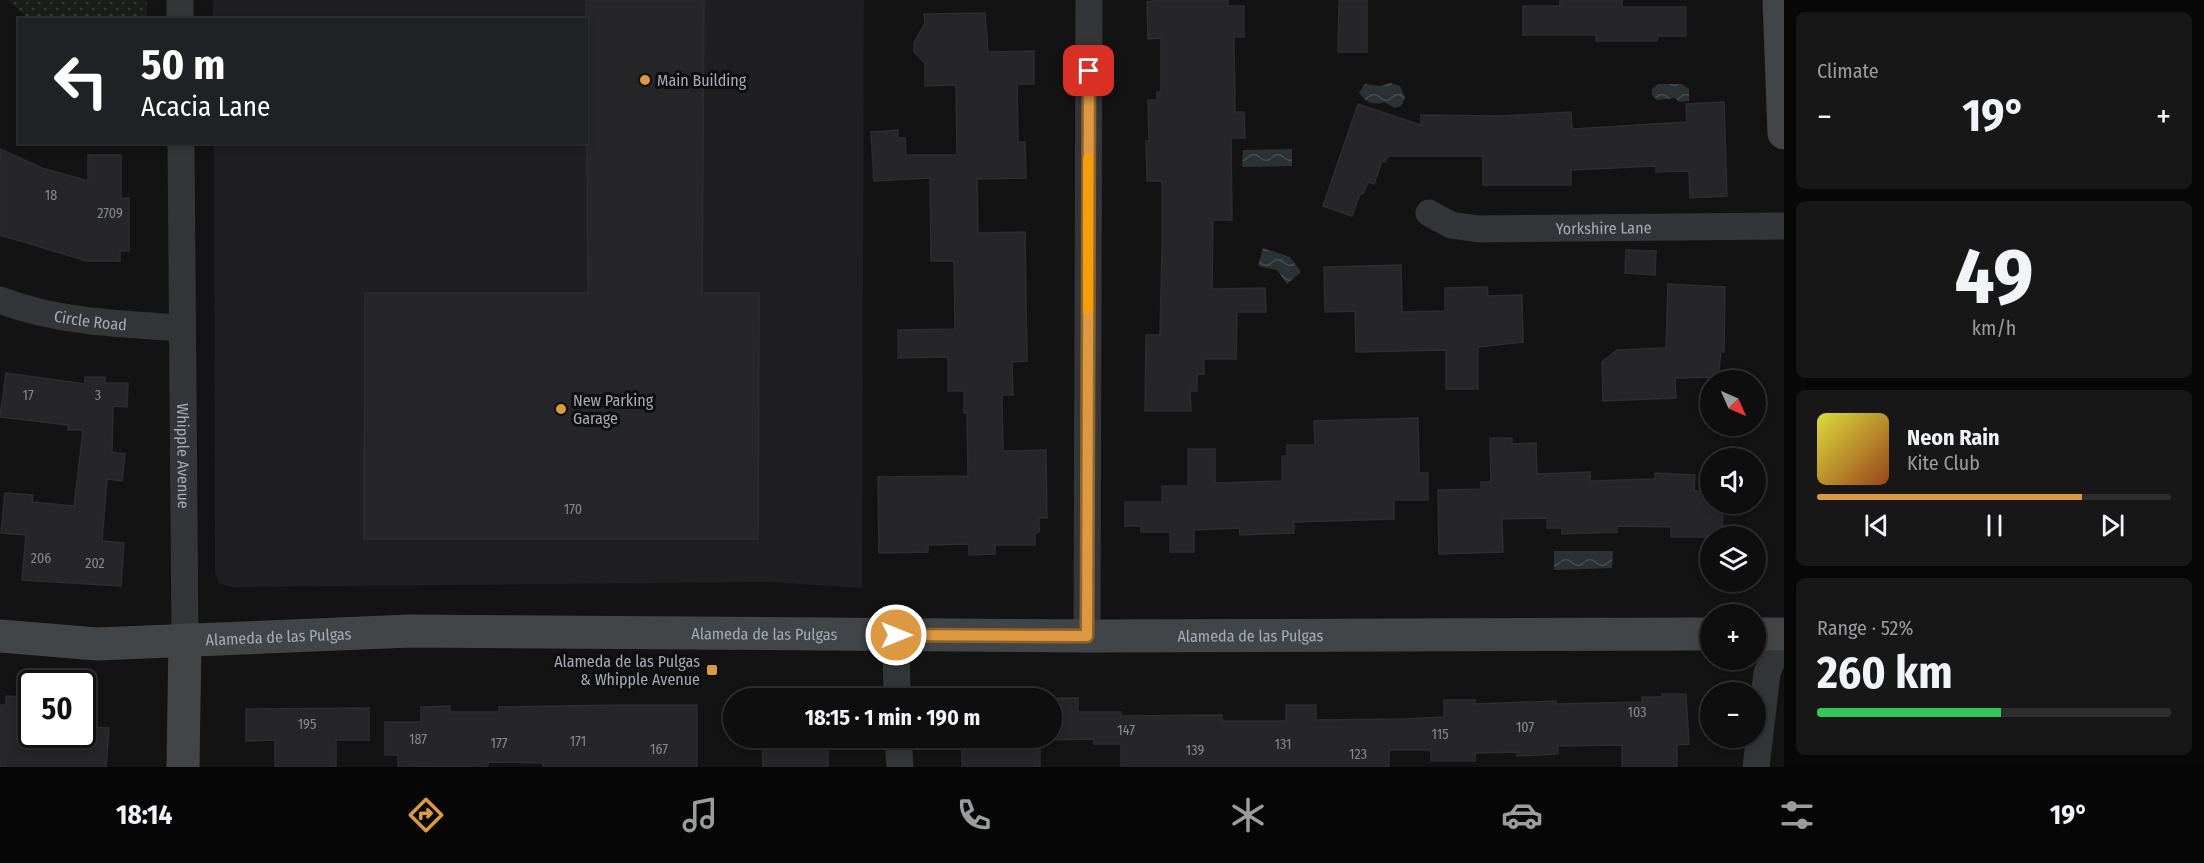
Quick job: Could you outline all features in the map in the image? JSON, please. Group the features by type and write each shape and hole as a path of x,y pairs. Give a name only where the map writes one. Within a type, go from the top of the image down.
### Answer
{"main road":[{"path":"1779,0 1784,133"},
{"name":"Alameda de las Pulgas","path":"0,636 97,644 410,631 1087,636 1700,634"},
{"name":"Whipple Avenue","path":"183,767 185,640"}],"street":[{"path":"180,0 180,18"},
{"path":"1087,636 1089,0"},
{"name":"Whipple Avenue","path":"181,144 185,640"},
{"name":"Yorkshire Lane","path":"1428,213 1451,225 1478,229 1784,226"},
{"name":"Circle Road","path":"0,300 66,317 182,328"},
{"path":"1756,767 1767,673 1776,633"},
{"path":"896,635 897,688"},
{"path":"898,748 900,767"}],"shaded area":[{"path":"8,0 147,0 146,18 27,18"},
{"path":"213,0 864,0 862,588 768,582 230,587 219,583 215,572 214,144 588,144 588,18 213,18"}],"water":[{"path":"1391,83 1400,86 1405,98 1401,106 1395,108 1384,102 1376,104 1364,99 1359,93 1365,84 1380,86"},
{"path":"1658,84 1682,84 1689,89 1689,101 1679,102 1675,98 1657,100 1652,95 1652,89"},
{"path":"1292,149 1292,166 1242,167 1243,150"},
{"path":"1263,248 1290,257 1301,272 1287,284 1277,270 1258,266"},
{"path":"1554,551 1613,551 1612,568 1554,570"}],"building":[{"name":"New Parking Garage","path":"586,0 704,0 702,293 759,293 758,539 364,539 365,293 588,293 588,18 586,18"},
{"path":"1228,0 1228,6 1244,6 1244,37 1234,37 1235,112 1244,112 1245,138 1231,138 1232,220 1213,220 1212,289 1265,288 1266,312 1237,312 1236,359 1204,359 1204,374 1197,374 1197,391 1190,391 1191,411 1145,411 1146,335 1160,335 1162,250 1162,181 1147,181 1146,141 1149,141 1148,100 1157,100 1157,92 1161,92 1161,38 1148,39 1147,2"},
{"path":"1339,0 1367,0 1367,52 1338,52"},
{"path":"1560,0 1622,0 1622,7 1686,7 1686,36 1658,36 1657,41 1596,41 1596,35 1523,35 1523,6 1560,6"},
{"path":"985,13 988,52 1034,51 1034,84 1017,84 1018,142 1025,142 1026,178 977,179 978,233 1025,232 1027,361 1012,362 1013,395 1002,395 1003,451 1046,450 1047,518 1039,518 1039,532 1035,533 1035,545 995,545 995,554 969,555 969,544 928,545 928,552 879,553 878,477 968,476 967,413 964,413 964,391 948,391 948,357 898,358 898,330 955,329 954,261 931,261 930,178 874,181 871,132 898,130 898,138 905,138 906,155 957,155 956,85 925,86 925,63 914,52 914,43 925,23 924,14"},
{"path":"1724,102 1727,196 1690,198 1689,171 1656,172 1656,166 1571,170 1571,185 1483,185 1483,156 1388,156 1385,162 1382,161 1374,184 1368,182 1363,194 1360,194 1352,216 1323,206 1358,104 1421,125 1421,115 1501,116 1571,112 1572,129 1687,122 1686,104"},
{"path":"0,149 42,168 88,181 88,155 121,155 121,198 129,198 129,251 120,251 120,261 87,261 0,235"},
{"path":"1626,250 1656,251 1655,275 1625,273"},
{"path":"1401,265 1402,312 1445,311 1445,288 1487,287 1488,296 1522,295 1523,342 1478,347 1478,389 1446,389 1446,350 1356,352 1355,311 1325,312 1324,267"},
{"path":"1668,284 1725,287 1724,352 1721,352 1719,370 1700,370 1700,377 1675,378 1676,398 1603,401 1602,362 1617,350 1666,348"},
{"path":"6,373 85,384 85,377 105,377 105,383 128,383 127,407 113,406 112,452 125,454 122,481 107,479 102,541 124,543 121,586 22,580 26,535 1,533 5,493 33,495 32,502 74,506 83,430 68,430 68,425 0,417"},
{"path":"1418,418 1419,473 1428,473 1428,500 1394,500 1394,519 1294,522 1294,533 1240,535 1239,528 1194,530 1194,552 1170,552 1170,532 1141,532 1141,526 1125,526 1125,502 1162,502 1162,486 1188,486 1188,449 1215,449 1215,483 1282,481 1282,456 1287,456 1287,445 1315,445 1314,421"},
{"path":"1490,438 1512,438 1512,444 1536,443 1537,474 1590,472 1590,481 1655,479 1655,473 1695,475 1694,491 1700,491 1700,514 1723,514 1722,526 1700,526 1700,537 1671,537 1671,527 1617,526 1617,532 1562,534 1562,528 1547,528 1547,518 1502,519 1503,552 1439,554 1438,490 1481,489 1481,482 1491,482"},
{"path":"1662,694 1686,694 1689,744 1677,745 1677,767 1622,767 1622,745 1558,746 1558,754 1517,756 1517,752 1475,753 1475,761 1431,761 1431,750 1389,750 1389,767 1121,767 1121,744 1094,744 1094,739 1062,740 1062,698 1078,698 1078,712 1121,712 1121,716 1222,715 1222,721 1286,721 1286,705 1316,705 1316,720 1405,719 1444,717 1444,700 1475,700 1475,704 1556,701 1556,704 1642,702 1642,697 1663,697"},
{"path":"6,696 18,697 18,748 96,748 96,728 109,728 106,767 0,767 0,705 6,705"},
{"path":"697,705 697,767 543,767 543,763 488,762 488,767 398,766 398,755 385,755 385,722 421,722 421,707 450,706 450,712 499,712 499,707"},
{"path":"369,708 369,740 336,740 336,767 275,767 275,740 246,741 246,709"},
{"path":"762,748 828,748 828,767 763,767"},
{"path":"962,748 1040,748 1040,767 962,767"}],"slow traffic":[{"path":"1088,159 1088,310"}],"place":[{"name":"Main Building","path":"645,80"},
{"name":"New Parking Garage","path":"561,409"},
{"name":"Alameda de las Pulgas & Whipple Avenue","path":"712,670"}],"route":[{"path":"896,635 1087,636 1089,71"}]}
